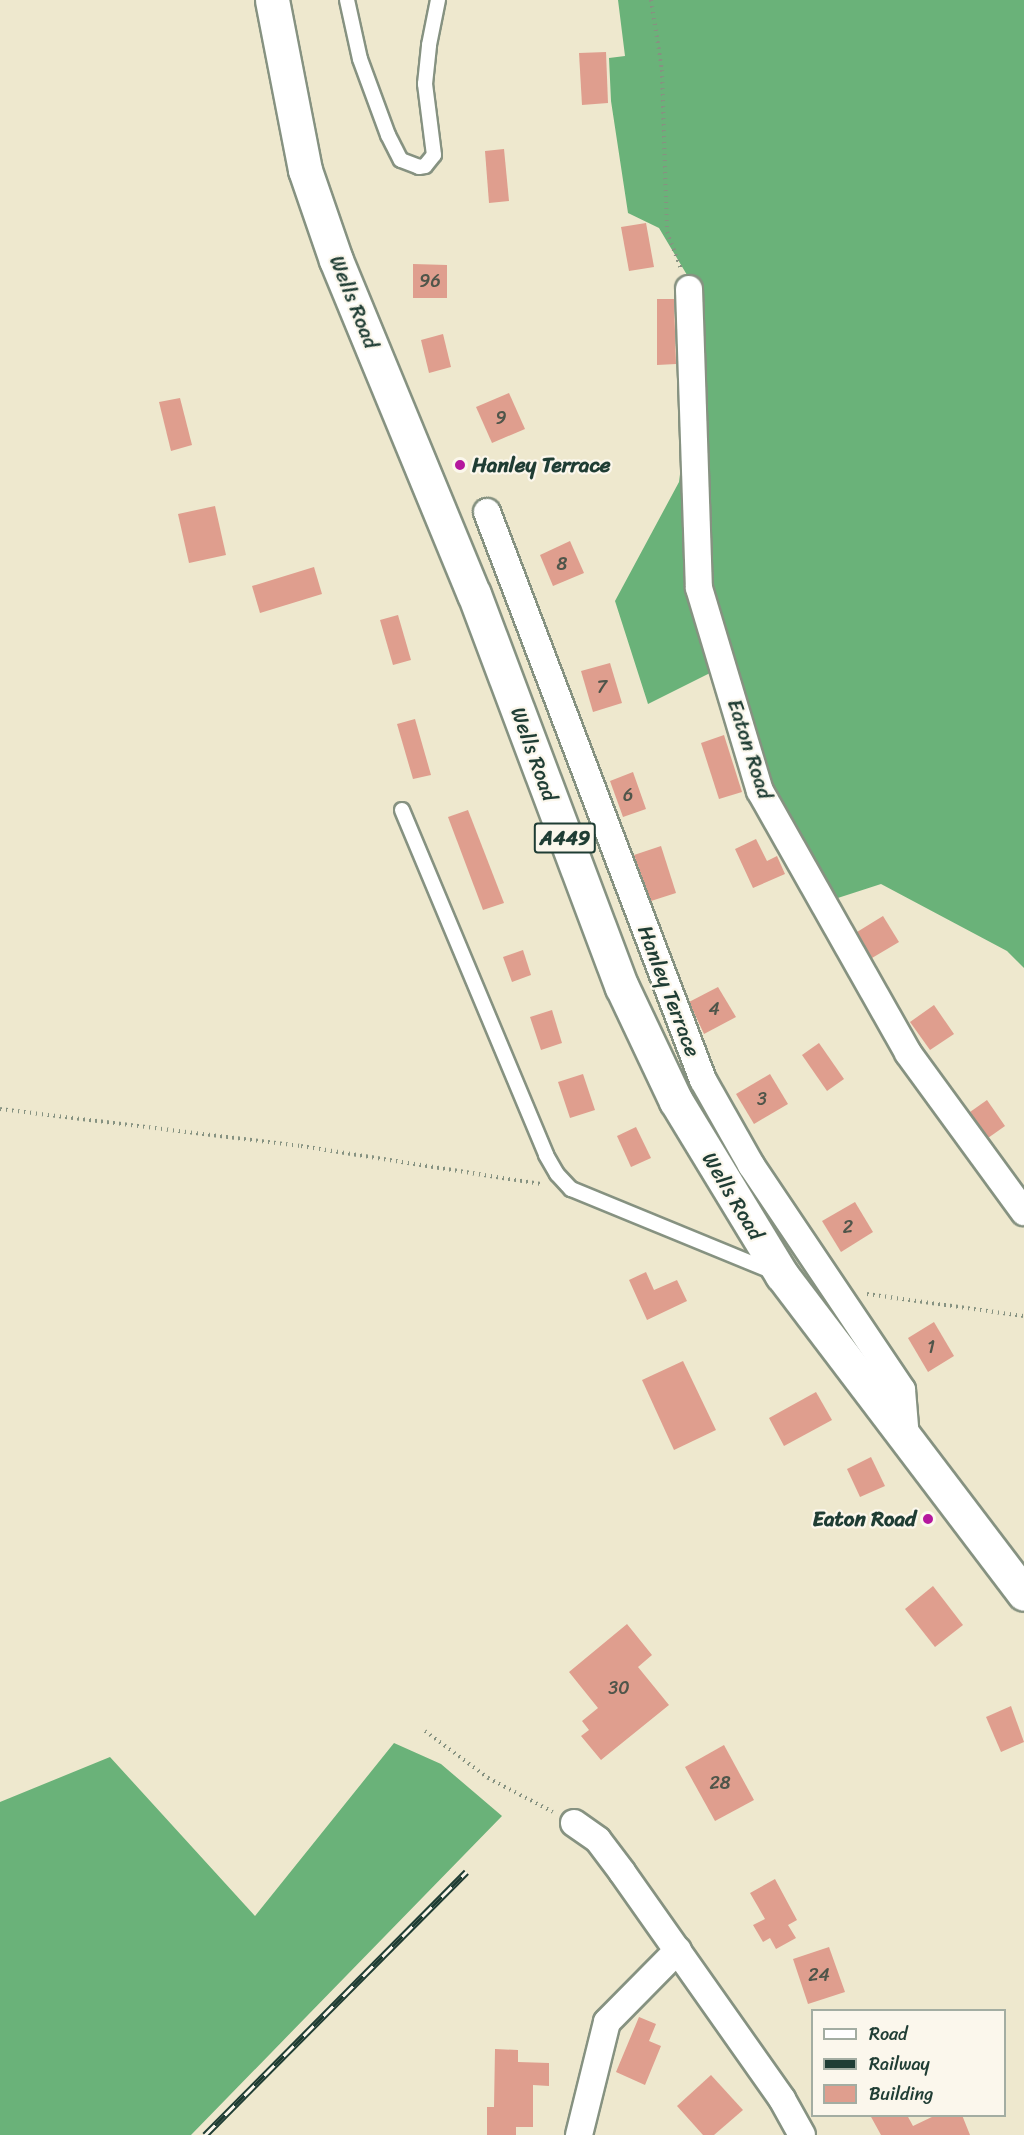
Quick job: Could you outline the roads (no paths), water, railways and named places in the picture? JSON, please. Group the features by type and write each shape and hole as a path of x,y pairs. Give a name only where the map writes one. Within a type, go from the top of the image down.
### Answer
{"highway":[{"name":"Wells Road","path":"272,0 305,170 336,260 474,594 622,987 676,1101 782,1275 1024,1594"}],"street":[{"name":"Eaton Road","path":"689,289 699,588 760,791 908,1053 1024,1212"},
{"name":"Hanley Terrace","path":"487,512 703,1080 751,1165 902,1390 906,1439"},
{"path":"574,1823 598,1840 782,2098 802,2135"},
{"path":"579,2135 607,2022 678,1950"}],"lane":[{"path":"347,0 360,59 396,154 406,164 418,167 425,166 434,155 425,84 429,45 438,0"},
{"path":"402,810 546,1155 571,1188 782,1275"}],"railway":[{"path":"205,2135 466,1872"}],"place":[{"name":"Hanley Terrace","path":"460,465"},
{"name":"Eaton Road","path":"928,1519"}]}
